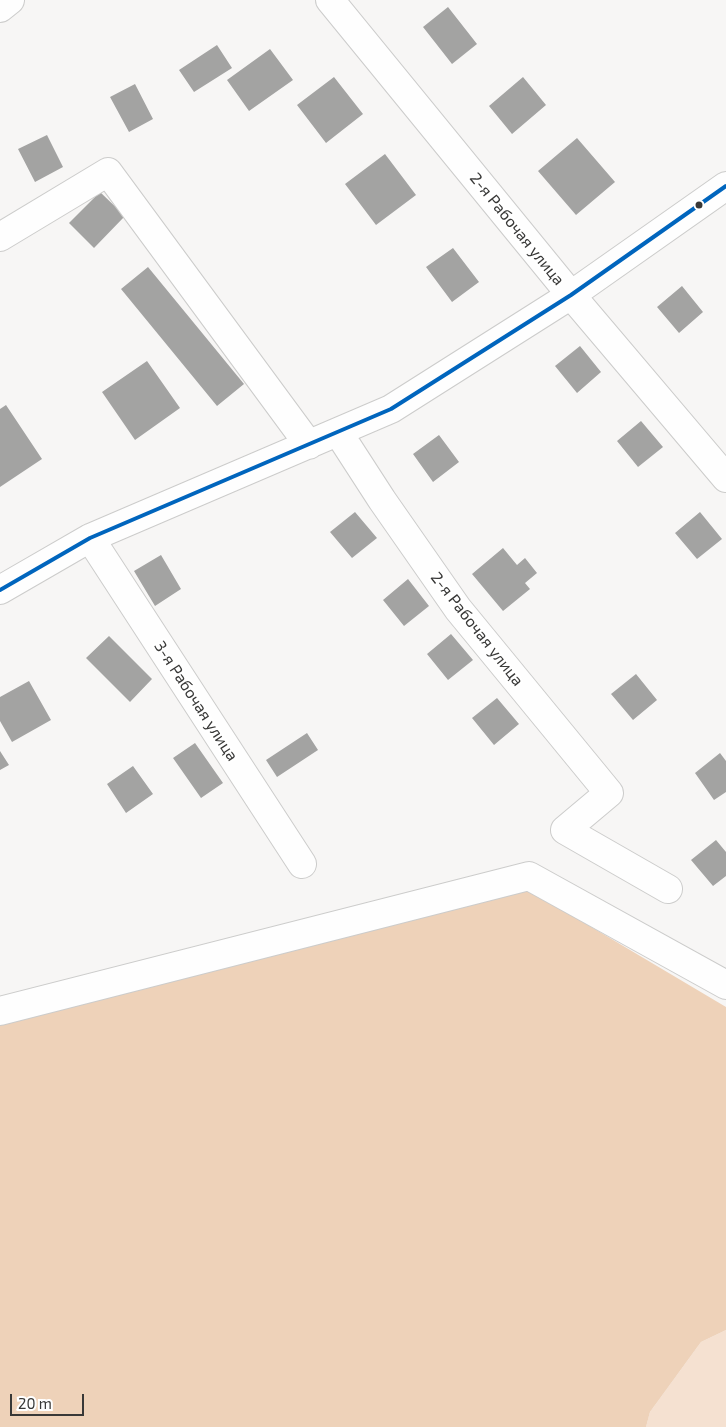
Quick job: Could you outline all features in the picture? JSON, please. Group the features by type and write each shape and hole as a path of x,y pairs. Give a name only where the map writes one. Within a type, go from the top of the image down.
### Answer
{"street":[{"path":"0,8 10,0"},
{"name":"2-я Рабочая улица","path":"330,0 572,295 722,466"},
{"path":"0,236 108,172 309,445"},
{"path":"0,590 90,538 391,409 572,295 726,186"},
{"name":"2-я Рабочая улица","path":"338,432 382,500 458,609 609,793 565,830 668,889"},
{"name":"3-я Рабочая улица","path":"90,538 302,864"},
{"path":"0,1010 529,876 726,986"}],"shaded area":[{"path":"524,887 726,1007 726,1330 701,1342 650,1412 646,1427 0,1427 0,1021"},
{"path":"726,1330 726,1427 646,1427 650,1412 701,1342"}],"building":[{"path":"448,7 477,44 452,64 423,27"},
{"path":"217,45 232,68 194,92 179,70"},
{"path":"270,49 293,80 249,111 227,80"},
{"path":"334,77 363,114 326,143 297,105"},
{"path":"523,77 546,105 512,134 489,106"},
{"path":"135,84 153,119 129,132 110,97"},
{"path":"47,135 63,167 35,182 18,149"},
{"path":"577,138 615,182 576,215 538,171"},
{"path":"385,154 416,195 376,225 345,184"},
{"path":"100,192 125,216 94,248 69,223"},
{"path":"453,248 479,282 452,302 426,267"},
{"path":"148,267 244,384 217,406 121,289"},
{"path":"682,286 703,312 679,333 657,307"},
{"path":"580,346 601,372 577,393 555,366"},
{"path":"147,361 180,408 135,440 102,392"},
{"path":"6,405 42,459 0,487 0,409"},
{"path":"641,421 663,447 638,467 617,441"},
{"path":"439,435 459,462 433,482 413,454"},
{"path":"355,512 377,538 352,558 330,532"},
{"path":"700,512 722,539 697,559 675,533"},
{"path":"503,548 517,565 525,558 537,573 525,583 530,589 503,611 472,574"},
{"path":"161,555 181,589 155,606 134,571"},
{"path":"408,579 429,606 404,626 383,600"},
{"path":"451,634 473,660 448,680 427,654"},
{"path":"109,636 152,679 130,702 86,658"},
{"path":"636,674 657,700 633,720 611,694"},
{"path":"29,681 51,720 12,742 0,721 0,697"},
{"path":"497,698 519,724 494,745 472,718"},
{"path":"307,733 318,750 277,777 266,760"},
{"path":"195,743 223,783 201,798 173,758"},
{"path":"0,751 9,765 0,770"},
{"path":"720,753 726,761 726,792 714,800 695,773"},
{"path":"133,766 153,794 126,813 107,784"},
{"path":"716,840 726,852 726,876 713,886 691,860"}],"transit line":[{"path":"0,590 90,538 391,409 571,295 726,186"}]}
